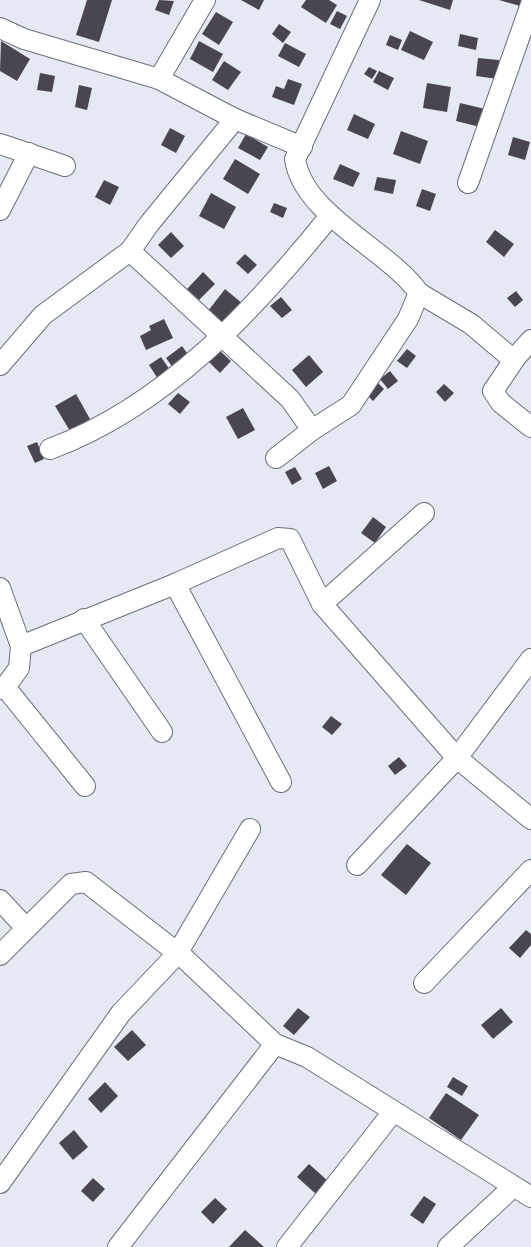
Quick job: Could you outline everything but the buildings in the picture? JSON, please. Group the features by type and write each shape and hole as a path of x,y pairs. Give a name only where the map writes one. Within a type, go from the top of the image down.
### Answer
{"street":[{"path":"159,78 205,0"},
{"path":"370,0 295,159 297,176 330,216 419,293 471,324 509,356 516,357"},
{"path":"468,183 531,4"},
{"path":"0,28 24,39 159,78 235,119 302,147"},
{"path":"0,365 43,315 130,251 149,224 235,119"},
{"path":"0,144 65,166"},
{"path":"0,210 28,153"},
{"path":"50,449 79,438 138,403 222,336 254,306 330,216"},
{"path":"130,251 290,399 312,430"},
{"path":"276,458 312,430 351,405 408,319 419,293"},
{"path":"531,340 516,357 493,391 501,403 531,427"},
{"path":"321,604 424,513"},
{"path":"21,646 175,584 278,538 290,539 321,604 457,758 531,819"},
{"path":"175,584 281,782"},
{"path":"0,588 21,646 19,668 3,688 85,786"},
{"path":"84,619 162,732"},
{"path":"357,865 457,758 531,659"},
{"path":"0,1183 121,1013 177,954 250,829"},
{"path":"424,983 531,870"},
{"path":"0,955 71,884 86,882 203,975 275,1044 307,1057 531,1197"},
{"path":"0,900 26,928"},
{"path":"118,1247 275,1044"},
{"path":"287,1247 393,1112"},
{"path":"448,1247 513,1187"}]}
